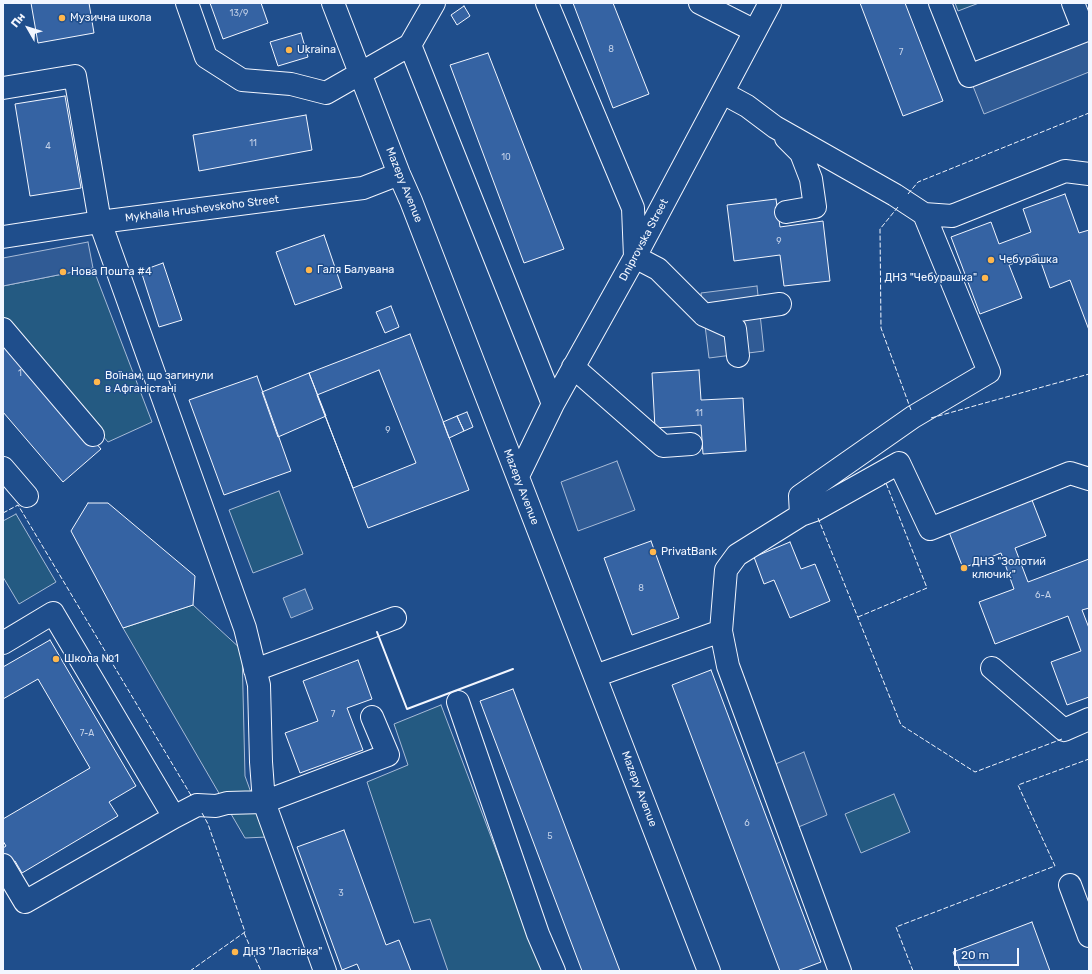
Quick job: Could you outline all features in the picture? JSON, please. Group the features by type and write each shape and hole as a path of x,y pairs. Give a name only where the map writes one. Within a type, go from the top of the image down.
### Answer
{"street":[{"path":"187,3 206,57 242,80 291,84 326,93 410,45 434,3"},
{"name":"Mazepy Avenue","path":"333,3 709,971"},
{"path":"547,3 633,208 635,257 658,269 704,315 735,329 738,356"},
{"path":"700,3 755,31"},
{"name":"Dniprovska Street","path":"518,476 553,404 635,257 770,3"},
{"path":"940,3 969,76 1084,31 1073,3"},
{"path":"410,45 553,404"},
{"path":"3,88 75,76 100,222 245,628 254,670 259,685 261,762 264,802 325,971"},
{"path":"723,93 747,106 775,127 896,195 924,214 952,216 1065,170 1089,174"},
{"path":"775,127 801,153 810,179 814,207 786,212"},
{"name":"Mykhaila Hrushevskoho Street","path":"3,237 100,222 363,188 399,174"},
{"path":"801,515 800,496 913,417 989,372 924,214"},
{"path":"704,315 780,304"},
{"path":"3,329 93,435"},
{"path":"573,367 663,446 691,444"},
{"path":"840,971 728,666 721,631 726,570 737,555 801,515 815,510 900,463 930,528 1070,473 1089,479"},
{"path":"3,468 28,496"},
{"path":"3,643 53,613 174,817"},
{"path":"254,670 395,618"},
{"path":"595,676 721,631"},
{"path":"992,668 1064,730 1089,719"},
{"path":"458,702 538,934 554,971"},
{"path":"3,865 25,902 197,805 216,806 227,803 264,802 388,755 372,717"},
{"path":"1070,885 1089,936"}],"shaded area":[{"path":"955,3 979,3 958,11"},
{"path":"1084,31 1089,43 1089,72 984,114 969,76"},
{"path":"88,242 93,268 3,286 3,258"},
{"path":"93,268 152,422 108,442 3,320 3,286"},
{"path":"757,286 764,351 709,358 701,293"},
{"path":"617,461 635,510 578,531 561,482"},
{"path":"279,491 303,554 253,573 229,510"},
{"path":"16,514 56,582 19,604 3,577 3,521"},
{"path":"305,589 313,609 291,618 283,598"},
{"path":"193,605 242,650 245,776 267,837 245,838 123,628"},
{"path":"441,705 542,971 448,971 430,919 414,923 367,782 408,765 394,724"},
{"path":"804,752 827,815 789,831 766,768"},
{"path":"894,794 910,832 861,853 845,814"}],"building":[{"name":"Музична школа","path":"31,3 89,3 94,33 38,43"},
{"path":"210,3 261,3 268,23 223,39"},
{"path":"573,3 613,3 649,94 613,108"},
{"path":"860,3 905,3 943,101 903,116"},
{"path":"464,6 470,16 457,25 451,15"},
{"name":"Ukraina","path":"301,33 308,57 278,66 270,42"},
{"path":"488,53 564,249 524,263 450,65"},
{"path":"65,96 81,188 30,196 15,104"},
{"path":"306,115 312,150 199,171 193,135"},
{"name":"Чебурашка","path":"1065,194 1079,233 1089,230 1089,330 1070,280 1050,288 1038,254 1009,265 1022,298 980,314 951,237 991,222 999,244 1031,232 1023,209"},
{"path":"776,199 780,227 823,221 830,281 784,286 780,255 734,261 727,205"},
{"name":"Галя Балувана","path":"324,235 342,288 295,305 276,252"},
{"path":"163,263 182,320 159,327 141,271"},
{"path":"391,306 399,327 385,333 376,312"},
{"path":"410,334 469,490 368,528 309,373"},
{"path":"3,335 101,449 63,482 3,412"},
{"path":"379,370 416,463 353,488 317,395"},
{"path":"699,370 701,400 743,398 746,451 703,454 701,425 655,428 652,373"},
{"path":"309,373 326,416 278,437 262,392"},
{"path":"257,376 291,471 224,495 189,400"},
{"path":"467,412 473,427 464,431 457,416"},
{"path":"457,416 464,431 449,438 443,422"},
{"path":"1030,495 1046,536 1015,548 1028,582 1089,559 1089,608 1082,610 1089,628 1089,697 1067,705 1051,662 1081,651 1068,616 995,644 979,602 1014,589 1001,553 963,568 947,527"},
{"path":"88,503 108,503 195,576 193,605 123,628 71,531"},
{"path":"651,541 679,618 632,635 604,558"},
{"path":"790,542 801,569 815,564 830,601 790,618 774,580 764,584 754,557"},
{"path":"50,640 136,786 109,802 118,816 22,873 15,861 3,868 3,848 6,846 3,841 3,819 90,768 38,679 3,699 3,667"},
{"path":"358,660 372,699 347,708 363,750 300,773 285,733 318,721 303,681"},
{"path":"711,670 821,962 797,971 780,971 672,685"},
{"path":"513,689 620,971 582,971 480,701"},
{"path":"344,830 386,945 399,940 411,971 360,971 357,964 342,970 297,847"},
{"path":"1032,922 1050,971 960,971 953,952"}],"fence":[{"path":"908,194 918,182 1089,113"},
{"path":"898,207 880,229 881,328 911,410"},
{"path":"931,418 1089,374"},
{"path":"858,617 927,588 886,483 884,484"},
{"path":"3,513 18,505 192,797"},
{"path":"818,518 901,725 975,772 1062,739"},
{"path":"913,971 896,927 1055,866 1018,785 1089,759"},
{"path":"190,971 245,932 208,824 202,813"},
{"path":"244,933 261,971"}],"wall":[{"path":"377,632 407,709 513,669"}],"place":[{"name":"Музична школа","path":"62,18"},
{"name":"Ukraina","path":"289,50"},
{"name":"Чебурашка","path":"991,260"},
{"name":"Галя Балувана","path":"309,270"},
{"name":"Нова Пошта #4","path":"63,272"},
{"name":"ДНЗ \"Чебурашка\"","path":"985,278"},
{"name":"Воїнам, що загинули в Афганістані","path":"97,382"},
{"name":"PrivatBank","path":"653,552"},
{"name":"ДНЗ \"Золотий ключик\"","path":"964,568"},
{"name":"Школа №1","path":"56,659"},
{"name":"ДНЗ \"Ластівка\"","path":"235,952"}]}
